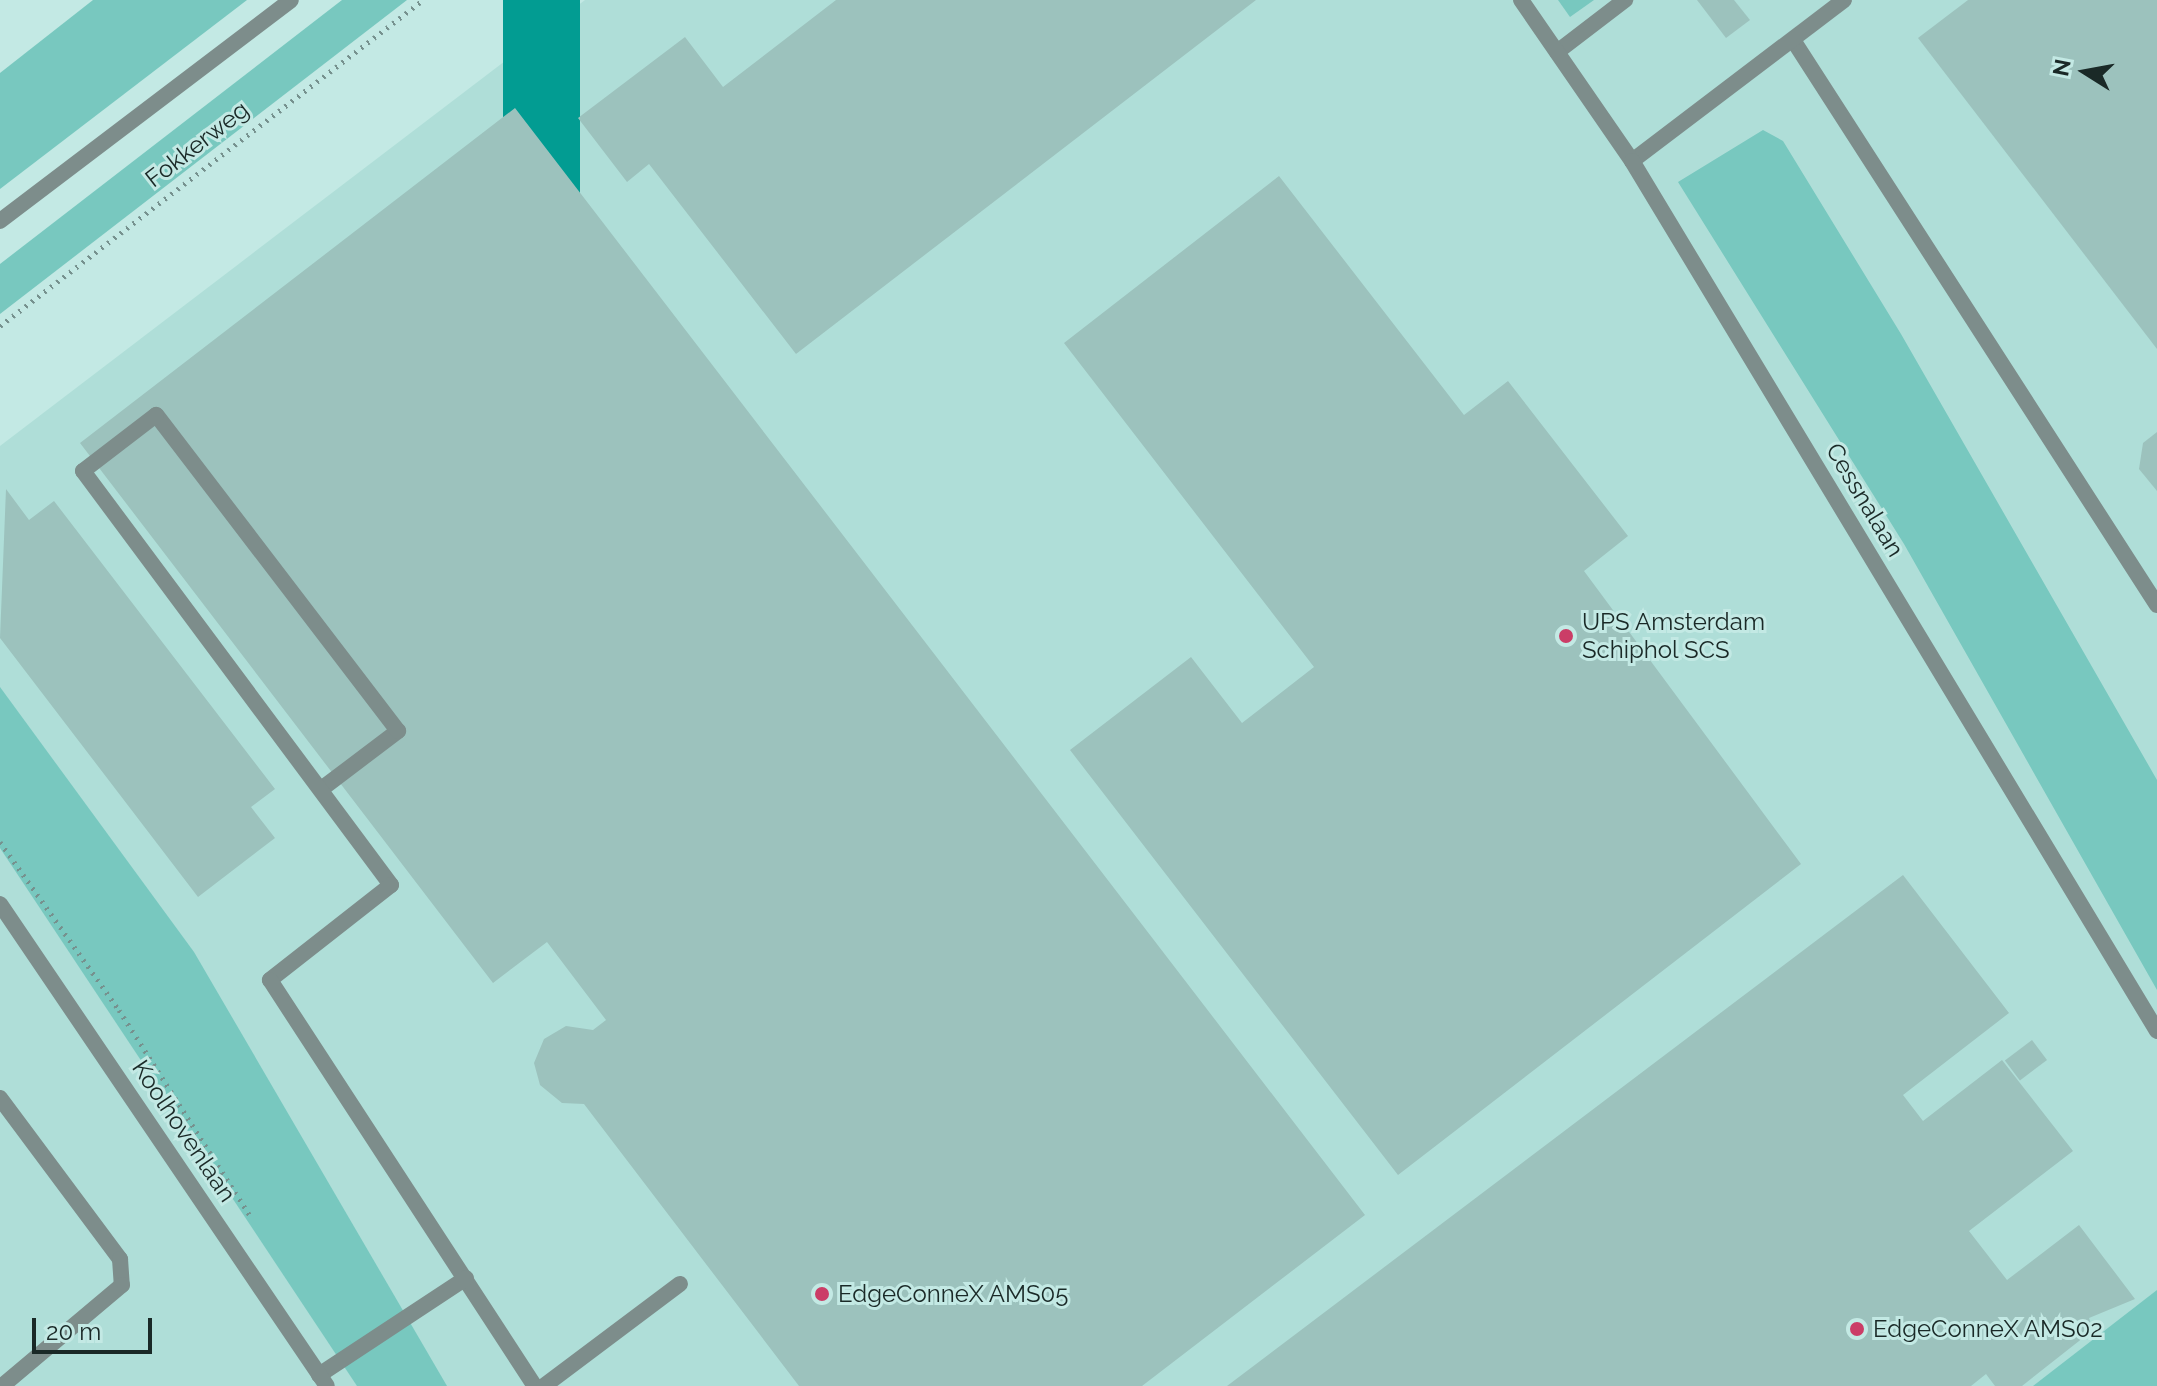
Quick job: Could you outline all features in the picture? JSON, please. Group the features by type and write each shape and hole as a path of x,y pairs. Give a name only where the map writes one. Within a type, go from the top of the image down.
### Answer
{"street":[{"path":"0,221 291,0"},
{"name":"Cessnalaan","path":"1521,0 1632,161 2157,1031"},
{"path":"1557,52 1625,0"},
{"path":"1632,161 1844,0"},
{"path":"1793,40 2157,605"},
{"path":"324,787 398,731 156,415 83,471 324,787 391,885 270,980 535,1386"},
{"name":"Koolhovenlaan","path":"0,904 323,1380"},
{"path":"0,1098 120,1259 122,1285 2,1386"},
{"path":"323,1380 466,1278"},
{"path":"544,1386 680,1284"}],"path":[{"name":"Fokkerweg","path":"0,326 423,0"},
{"path":"0,842 119,1010 256,1225"}],"shaded area":[{"path":"93,0 247,0 0,189 0,73"},
{"path":"342,0 407,0 0,314 0,264"},
{"path":"503,0 580,0 580,635 503,635"},
{"path":"585,0 2157,0 2157,1386 0,1386 0,446"},
{"path":"1558,0 1594,0 1570,17"},
{"path":"1763,130 1783,141 1901,334 2157,780 2157,990 1904,544 1678,182"},
{"path":"0,687 194,952 447,1386 357,1386 0,848"},
{"path":"2157,1290 2157,1386 2033,1386"}],"building":[{"path":"836,0 1256,0 796,354 649,164 627,182 578,118 685,37 723,87"},
{"path":"1697,0 1734,0 1750,20 1726,38"},
{"path":"1968,0 2157,0 2157,349 1918,38"},
{"path":"515,108 1365,1215 1142,1386 799,1386 584,1104 562,1103 540,1085 534,1063 544,1039 566,1026 593,1030 606,1020 547,942 493,983 80,443"},
{"path":"1279,176 1464,415 1508,381 1628,536 1584,571 1801,864 1398,1175 1070,750 1191,657 1242,723 1314,667 1064,343"},
{"path":"2157,432 2157,491 2139,469 2143,443"},
{"path":"6,489 29,520 54,501 275,789 251,807 275,838 198,897 0,638"},
{"path":"1903,875 2009,1013 1903,1095 1923,1121 2002,1060 2073,1151 1969,1231 2007,1280 2079,1225 2135,1299 2089,1318 2093,1330 2022,1386 1995,1386 1986,1374 1971,1386 1227,1386"},
{"path":"2032,1040 2047,1060 2020,1080 2005,1060"}],"place":[{"name":"UPS Amsterdam Schiphol SCS","path":"1566,636"},
{"name":"EdgeConneX AMS05","path":"822,1294"},
{"name":"EdgeConneX AMS02","path":"1857,1329"}]}
